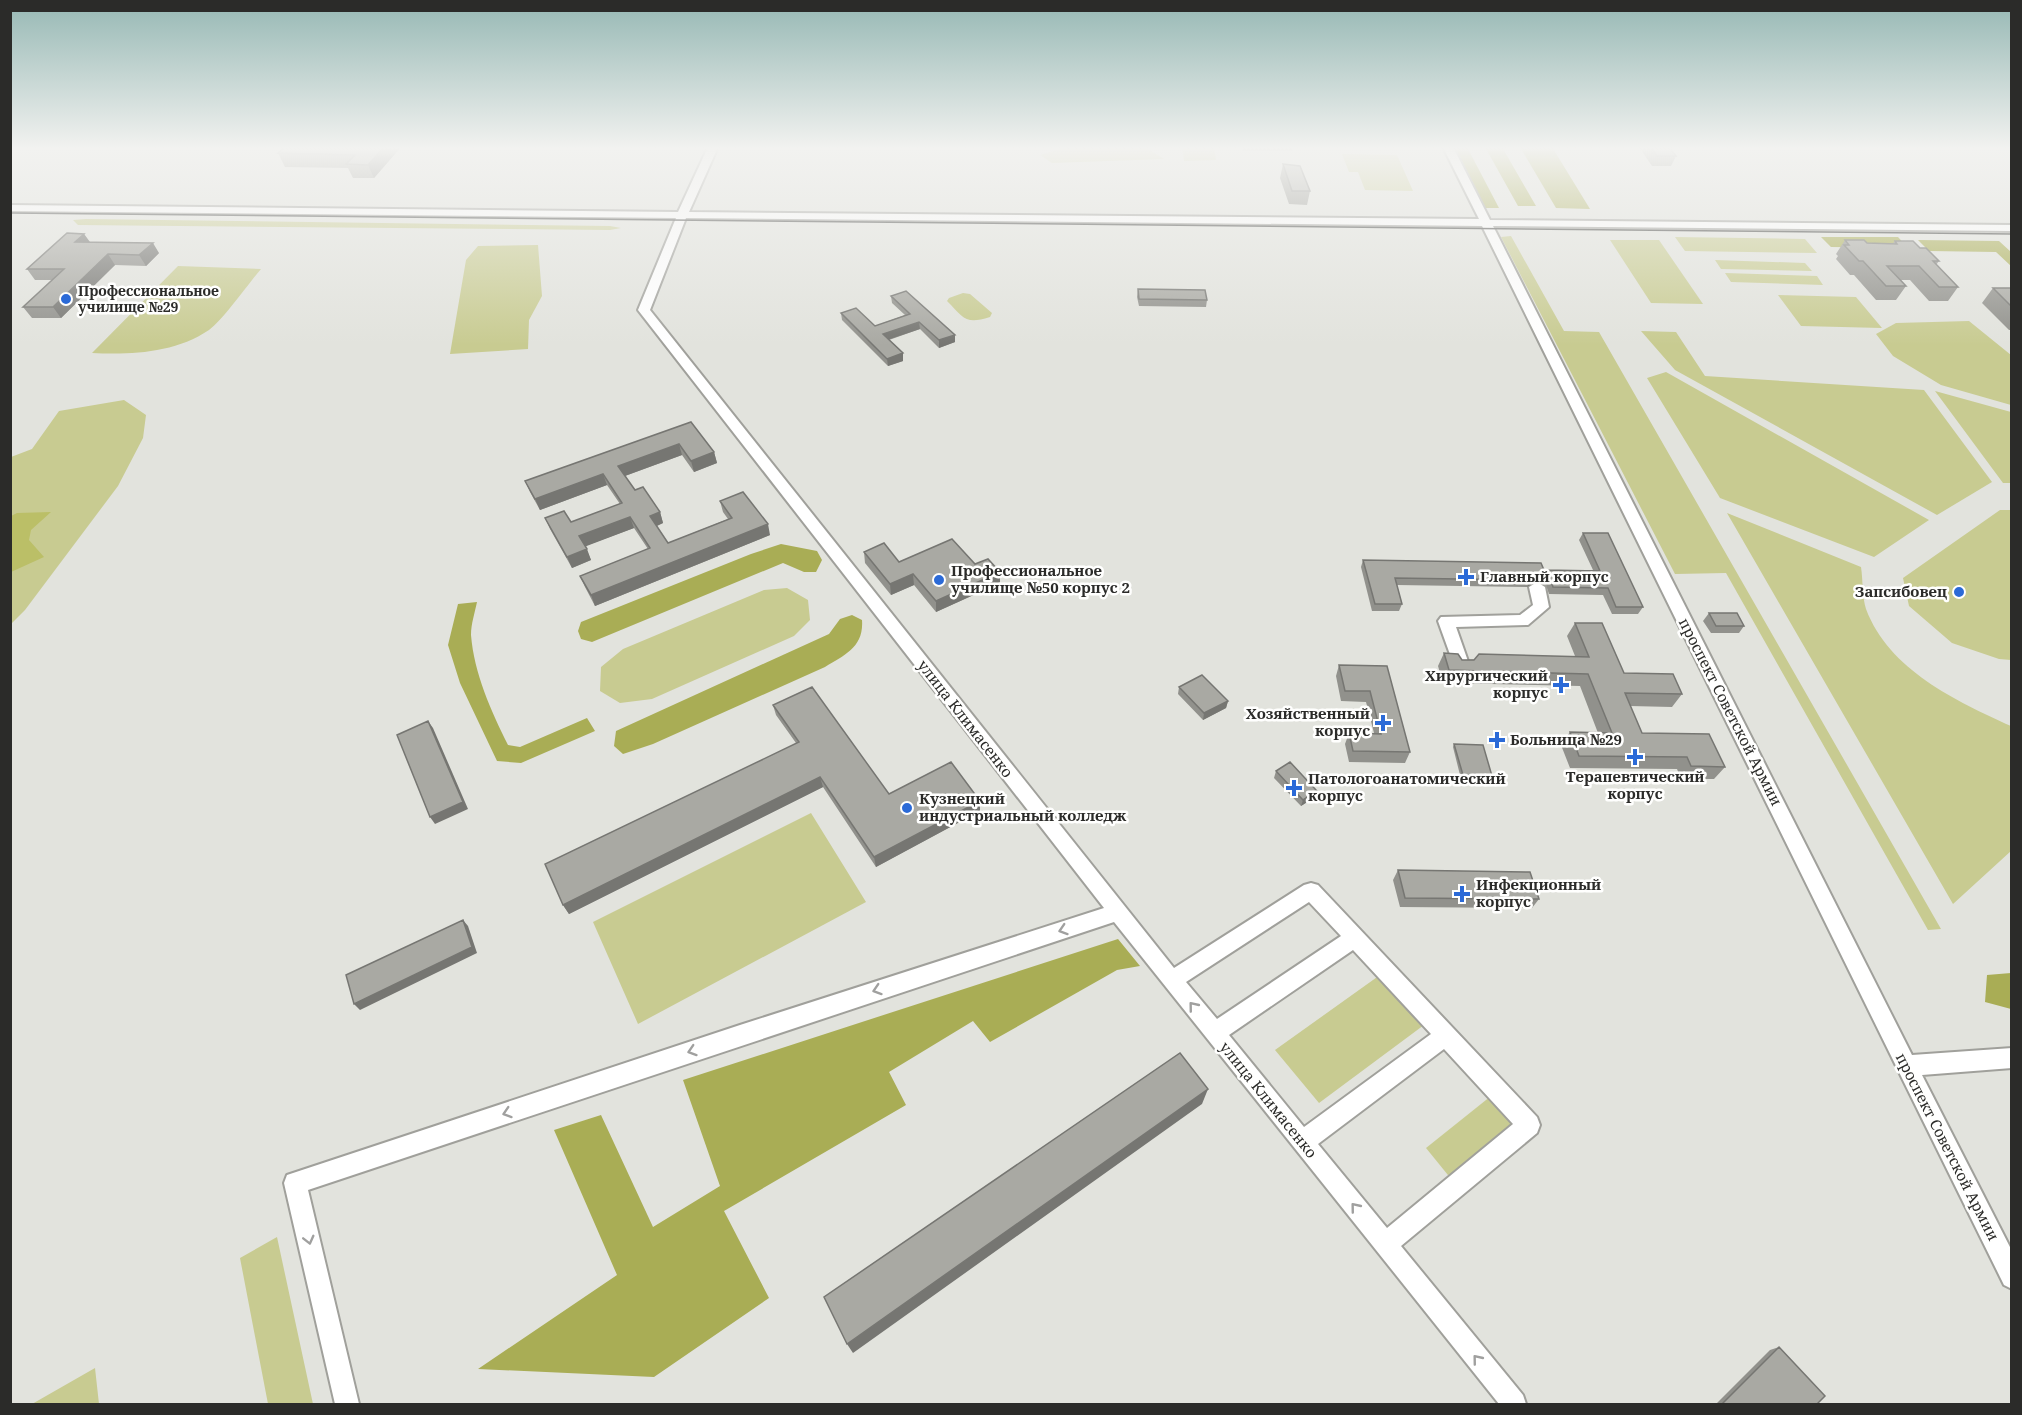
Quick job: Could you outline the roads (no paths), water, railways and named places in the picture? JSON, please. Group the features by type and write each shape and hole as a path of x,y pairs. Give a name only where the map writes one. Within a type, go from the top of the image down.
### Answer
{"street":[{"path":"493,213 2012,228"},
{"name":"проспект Советской Армии","path":"1481,213 2012,1277"},
{"name":"улица Климасенко","path":"682,215 644,310 1214,1033 1514,1404"},
{"path":"1462,667 1446,621 1523,621 1541,607 1537,587"},
{"path":"1172,980 1311,891 1529,1125 1385,1245"},
{"path":"347,1404 295,1183 1118,912"},
{"path":"1214,1033 1354,938"},
{"path":"1302,1142 1445,1036"},
{"path":"1905,1066 2012,1058"}],"tram line":[{"path":"13,213 2012,234"}],"place":[{"name":"Профессиональное училище №29","path":"66,299"},
{"name":"Главный корпус","path":"1466,577"},
{"name":"Профессиональное училище №50 корпус 2","path":"939,580"},
{"name":"Запсибовец","path":"1959,592"},
{"name":"Хирургический корпус","path":"1561,685"},
{"name":"Хозяйственный корпус","path":"1383,723"},
{"name":"Больница №29","path":"1497,740"},
{"name":"Терапевтический корпус","path":"1635,757"},
{"name":"Патологоанатомический корпус","path":"1294,788"},
{"name":"Кузнецкий индустриальный колледж","path":"907,808"},
{"name":"Инфекционный корпус","path":"1462,894"}]}
